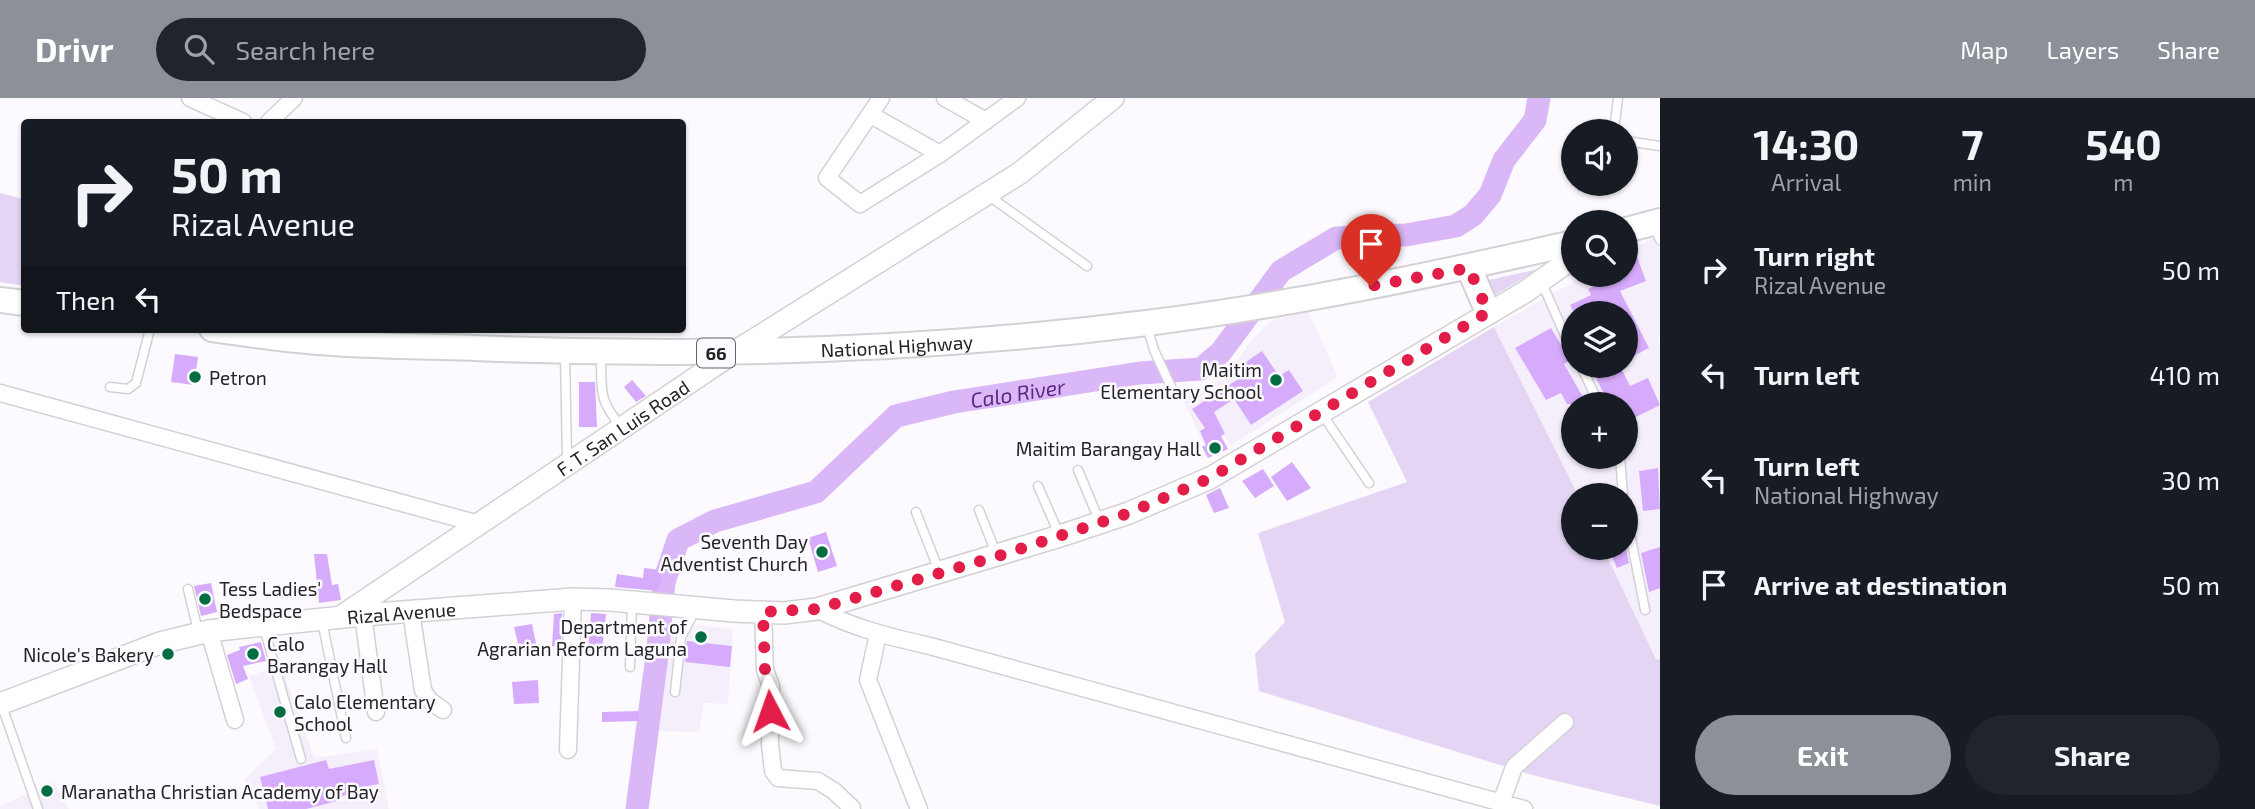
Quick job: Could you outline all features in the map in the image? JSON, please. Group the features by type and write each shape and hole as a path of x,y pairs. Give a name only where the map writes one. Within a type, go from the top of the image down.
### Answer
{"main road":[{"name":"F. T. San Luis Road","path":"331,619 479,524 733,353 1020,173 1113,98"},
{"path":"1638,229 1658,228"},
{"name":"National Highway","path":"242,333 308,342 601,352 733,353 908,345 1146,323 1220,312 1469,268 1561,246"},
{"name":"Rizal Avenue","path":"1,704 160,643 204,633 263,625 573,599 763,612 817,609 940,574 1100,523 1210,478 1561,267"},
{"path":"1469,268 1488,312"},
{"path":"0,300 21,303"}],"street":[{"path":"190,98 236,119"},
{"path":"272,119 294,98"},
{"path":"881,98 827,178 860,204 940,154 1017,98"},
{"path":"945,98 986,121"},
{"path":"871,115 940,154"},
{"path":"0,393 479,524"},
{"path":"568,750 573,599"},
{"path":"817,609 844,623 878,634 1524,809"},
{"path":"411,612 423,690 429,700 443,709"},
{"path":"763,612 765,670 771,686 770,744 773,772 778,778 818,781 834,791 852,808"},
{"path":"363,615 376,712"},
{"path":"204,633 235,720"},
{"path":"878,634 868,680 919,809"},
{"path":"1501,803 1514,767 1565,722"}],"lane":[{"path":"1615,119 1618,98"},
{"path":"1638,143 1660,146"},
{"path":"987,194 1087,265"},
{"path":"1541,281 1561,326"},
{"path":"1146,323 1154,349 1173,391"},
{"path":"110,387 128,389 136,383 149,333"},
{"path":"565,351 567,465"},
{"path":"601,352 602,398 607,412 622,427"},
{"path":"1321,412 1369,483"},
{"path":"1078,470 1100,523"},
{"path":"1038,486 1060,536"},
{"path":"979,510 998,556"},
{"path":"916,512 940,574"},
{"path":"1635,560 1645,610"},
{"path":"188,589 204,633"},
{"path":"630,667 640,603"},
{"path":"675,692 681,637 689,608"},
{"path":"331,619 346,738"},
{"path":"263,625 301,759"},
{"path":"1,704 38,809"}],"shaded area":[{"path":"0,193 21,198 21,286 0,282"},
{"path":"1660,234 1660,660 1657,660 1609,560 1638,560 1638,483 1572,483 1565,469 1638,469 1638,392 1561,392 1561,461 1494,327 1565,287 1638,287 1638,246"},
{"path":"1539,269 1492,297 1484,281"},
{"name":"Maitim Elementary School","path":"1308,311 1338,377 1230,446 1224,435 1204,445 1182,397 1215,383 1234,365 1252,339 1273,320"},
{"path":"1494,327 1561,461 1561,469 1565,469 1572,483 1561,483 1561,560 1609,560 1656,659 1660,660 1660,806 1536,776 1259,691 1255,654 1285,622 1258,533 1407,482 1368,402"},
{"path":"671,623 733,629 728,704 704,703 699,732 655,731"},
{"name":"Calo Elementary School","path":"270,633 314,758 377,749 389,809 259,809 244,780 276,749 249,676 270,670 261,634"},
{"name":"Maranatha Christian Academy of Bay","path":"54,782 69,809 0,809 0,806"}],"building":[{"path":"1638,259 1646,281 1638,284"},
{"path":"1630,287 1620,291 1625,301 1578,301 1591,295 1588,289"},
{"path":"1638,326 1649,348 1638,354"},
{"path":"1551,328 1561,345 1561,378 1572,378 1580,392 1561,392 1546,400 1515,348"},
{"path":"1262,351 1279,376 1289,370 1303,391 1251,425 1234,399 1214,412 1225,434 1221,436 1228,449 1208,458 1202,447 1206,445 1200,431 1205,428 1192,409 1243,376 1237,368"},
{"path":"175,354 198,357 194,385 171,382"},
{"path":"1596,378 1626,378 1630,386 1648,378 1660,405 1638,416 1638,392 1603,392"},
{"path":"632,380 646,396 636,402 624,387"},
{"path":"579,382 595,382 597,427 579,427"},
{"path":"1292,462 1311,488 1287,501 1271,477"},
{"path":"1658,468 1660,509 1643,511 1639,471"},
{"path":"1263,469 1274,486 1255,498 1242,481"},
{"path":"1220,488 1229,508 1214,513 1206,495"},
{"name":"Seventh Day Adventist Church","path":"826,532 837,566 818,572 808,538"},
{"path":"1660,547 1660,588 1649,592 1641,553"},
{"path":"314,554 327,554 332,585 338,584 341,600 319,603"},
{"path":"1613,560 1628,560 1629,563 1617,568"},
{"path":"644,568 662,570 659,591 615,587 617,574 643,578"},
{"name":"Tess Ladies' Bedspace","path":"211,583 217,612 201,616 194,586"},
{"path":"562,613 561,647 552,646 554,614"},
{"path":"591,613 606,614 602,651 588,651"},
{"path":"532,624 537,648 520,652 514,627"},
{"path":"687,641 732,646 730,667 685,662"},
{"path":"261,642 266,661 243,666 248,679 236,684 227,655 240,650 239,647"},
{"path":"538,680 539,703 514,704 512,682"},
{"path":"639,711 639,721 602,722 602,712"},
{"path":"326,760 329,769 374,760 379,784 357,788 358,793 336,797 337,801 306,809 268,809 260,777"}],"waterway":[{"name":"Calo River","path":"637,809 664,582 678,540 715,521 816,492 896,416 954,402 1140,373 1201,369 1221,352 1281,271 1336,238 1406,235 1456,226 1473,215 1490,195 1504,160 1535,120 1539,98"}],"place":[{"name":"Petron","path":"195,377"},
{"name":"Maitim Elementary School","path":"1276,380"},
{"name":"Maitim Barangay Hall","path":"1215,448"},
{"name":"Seventh Day Adventist Church","path":"822,552"},
{"name":"Tess Ladies' Bedspace","path":"205,599"},
{"name":"Department of Agrarian Reform Laguna","path":"701,637"},
{"name":"Nicole's Bakery","path":"168,654"},
{"name":"Calo Barangay Hall","path":"253,654"},
{"name":"Calo Elementary School","path":"280,712"},
{"name":"Maranatha Christian Academy of Bay","path":"47,791"}],"route":[{"path":"770,711 771,686 765,670 763,612 784,613 817,609 998,556 1129,513 1210,478 1488,312 1469,268 1371,286"}]}
